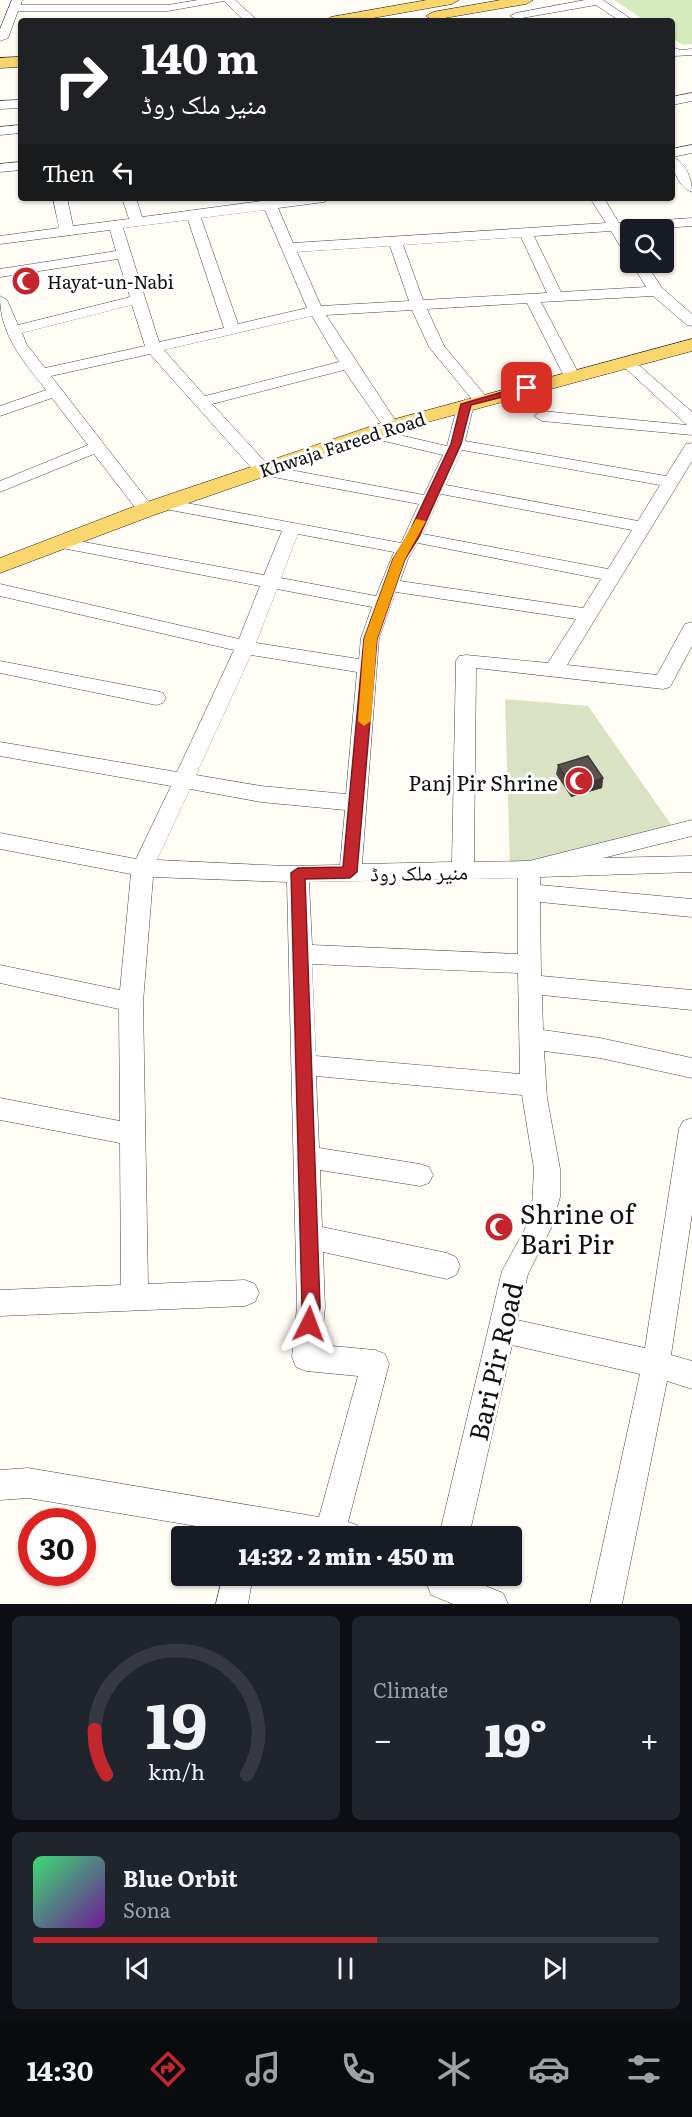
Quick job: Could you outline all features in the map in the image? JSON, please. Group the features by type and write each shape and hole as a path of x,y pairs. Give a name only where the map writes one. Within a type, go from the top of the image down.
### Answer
{"main road":[{"path":"348,18 452,0"},
{"path":"421,18 496,2 526,0"},
{"path":"0,63 18,62"},
{"path":"0,76 18,75"},
{"name":"Khwaja Fareed Road","path":"0,566 155,507 369,433 474,402 692,345"}],"street":[{"path":"5,39 15,4 168,8 219,0"},
{"path":"228,0 249,18"},
{"path":"496,2 519,18 597,1 623,18"},
{"path":"675,52 678,54 692,52"},
{"path":"675,100 692,97"},
{"path":"0,105 18,104"},
{"path":"0,131 18,129"},
{"path":"675,152 692,149"},
{"path":"675,165 692,188"},
{"path":"0,168 18,166"},
{"path":"61,201 67,231"},
{"path":"130,201 137,222"},
{"path":"0,240 193,214 232,203 269,204 296,201"},
{"path":"599,201 620,235"},
{"path":"269,204 316,311 348,364 391,426"},
{"path":"193,214 232,330"},
{"path":"288,248 692,222"},
{"path":"115,225 153,348 263,470 644,527"},
{"path":"525,232 556,296"},
{"path":"350,872 370,639 386,594 474,402 437,347 417,304 395,241"},
{"path":"0,273 124,254"},
{"path":"645,273 656,291 692,322"},
{"path":"41,374 316,311 656,291"},
{"path":"532,298 572,376"},
{"path":"12,331 138,299"},
{"path":"0,300 20,346 97,447 155,507 409,543 613,576"},
{"path":"0,351 20,346"},
{"path":"627,362 685,406 692,421"},
{"path":"200,402 348,364"},
{"path":"0,411 55,392"},
{"path":"542,416 692,430"},
{"path":"369,433 671,482"},
{"path":"0,488 97,447"},
{"path":"554,670 692,448"},
{"path":"135,1296 131,1002 143,868 245,646 293,526"},
{"path":"62,543 269,582 589,615"},
{"path":"0,590 245,646 369,667"},
{"path":"463,870 466,661 663,682 692,628"},
{"path":"0,667 156,698"},
{"path":"0,749 261,794 357,803"},
{"name":"منیر ملک روڈ","path":"0,841 31,849 143,868 298,873 463,870 529,881 692,828"},
{"path":"529,881 692,864"},
{"path":"298,873 311,1307 306,1357 375,1364 340,1526"},
{"path":"529,881 692,908"},
{"name":"Bari Pir Road","path":"456,1526 515,1271 535,1238 544,1217 548,1194 544,1152 533,1086 529,881"},
{"path":"301,954 530,974 692,999"},
{"path":"0,974 131,1002"},
{"path":"532,1039 600,1048 692,1068"},
{"path":"304,1065 533,1086"},
{"path":"0,1109 133,1134"},
{"path":"606,1604 656,1365 692,1129"},
{"path":"307,1156 420,1175"},
{"path":"309,1237 447,1266"},
{"path":"0,1303 245,1293"},
{"path":"503,1330 692,1375"},
{"path":"0,1485 27,1483 240,1526"},
{"path":"231,1604 235,1586"},
{"path":"440,1588 492,1604"}],"green space":[{"path":"614,0 692,0 692,44 683,45 675,40 675,18 641,18"},
{"path":"505,699 588,706 677,833 510,869"}],"building":[{"path":"588,756 603,778 572,788 558,765"}],"slow traffic":[{"path":"364,721 370,639 399,559 420,521"}],"place":[{"name":"Hayat-un-Nabi","path":"26,281"},
{"name":"Panj Pir Shrine","path":"579,781"},
{"name":"Shrine of Bari Pir","path":"499,1227"}],"route":[{"path":"309,1324 311,1307 298,873 350,872 370,639 399,559 413,537 456,444 466,404 527,388"}]}
